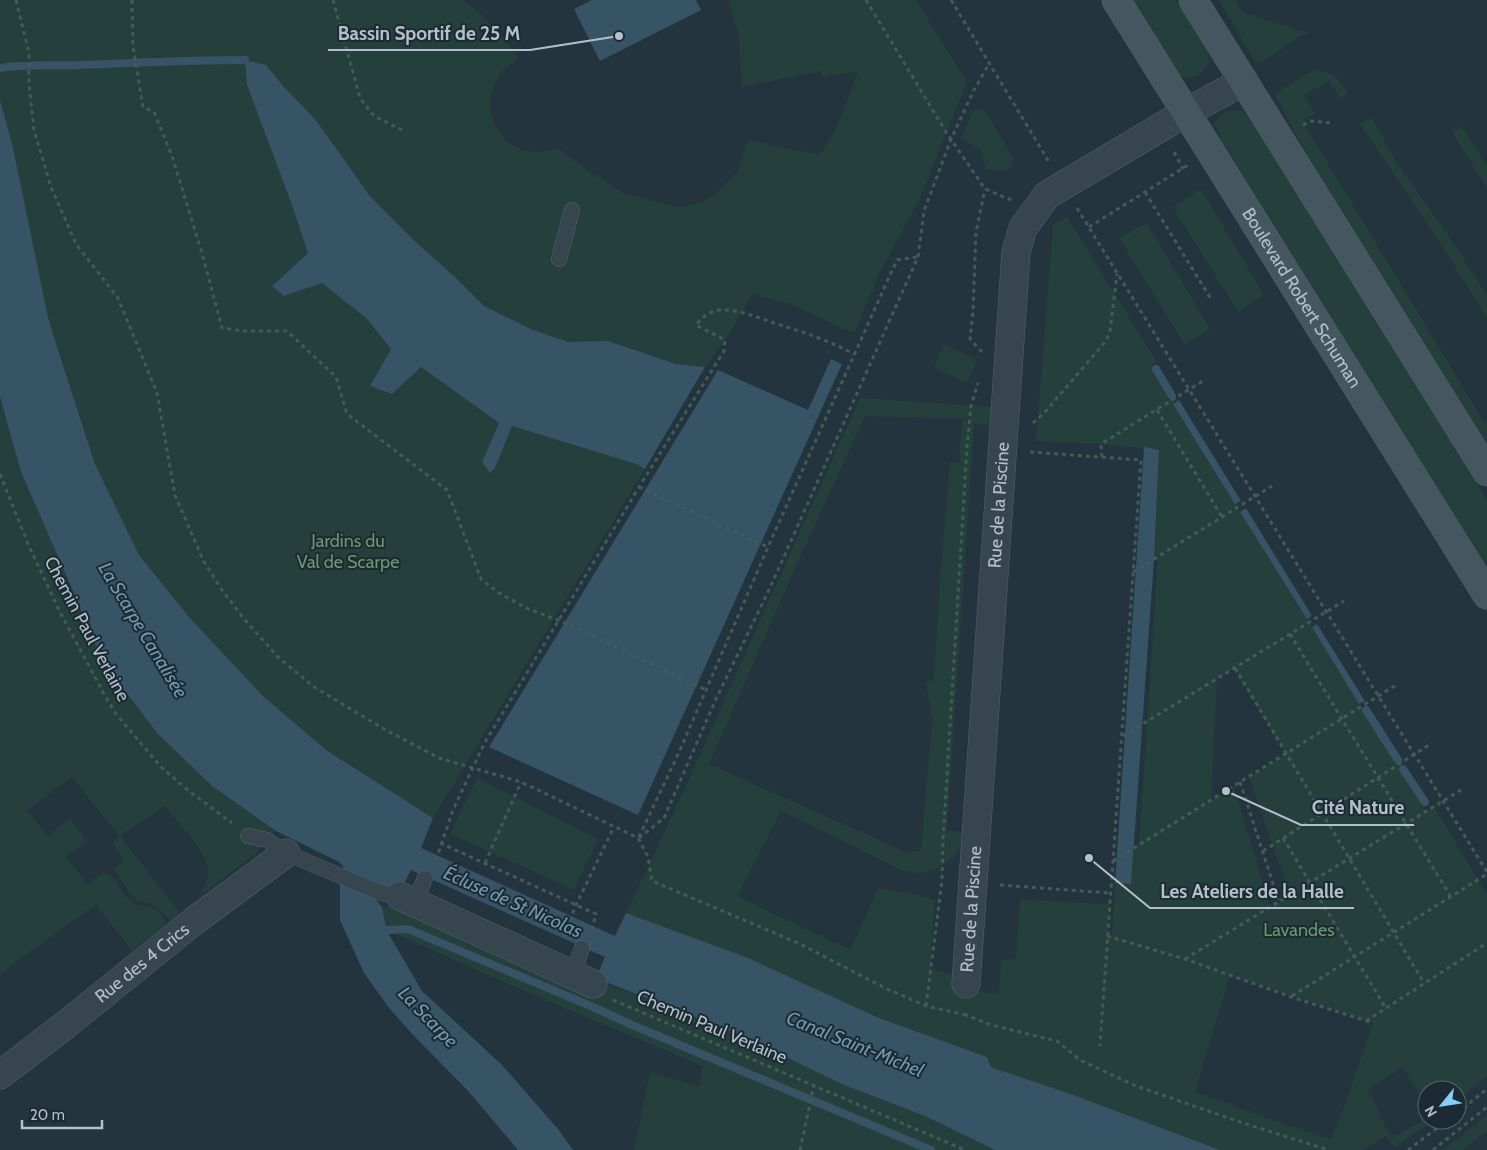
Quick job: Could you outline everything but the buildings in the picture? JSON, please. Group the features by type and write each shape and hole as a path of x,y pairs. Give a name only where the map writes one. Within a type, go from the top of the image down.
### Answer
{"main road":[{"name":"Boulevard Robert Schuman","path":"1116,0 1209,152 1487,595"},
{"path":"1193,0 1487,472"}],"street":[{"name":"Rue de la Piscine","path":"966,984 1016,252 1023,228 1047,195 1063,184 1244,81"},
{"name":"Rue des 4 Crics","path":"0,1075 194,921 286,853"},
{"path":"399,897 588,984"}],"lane":[{"path":"559,259 572,210"},
{"path":"248,836 267,840 286,853 399,897 425,878"},
{"path":"582,948 588,984"}],"path":[{"path":"16,0 29,53 29,84 34,130 51,186 76,244 118,298 157,394 174,495 204,560 222,590 244,619 278,657 314,687 384,729 439,758 521,782 638,838 648,857 652,881 798,943 885,988 926,1006 966,1015 991,1025 1057,1041 1080,1060 1136,1086 1329,1150"},
{"path":"132,0 133,46 144,107 154,112 172,156 202,253 222,328 243,331 287,331 336,376 346,414 447,490 481,578 499,594 526,608 563,622 706,690"},
{"path":"334,0 360,98 374,116 402,130"},
{"path":"866,0 950,139 984,189 976,232 970,339 986,356"},
{"path":"951,0 1487,873 1291,997"},
{"path":"638,838 664,818 716,699 769,590 918,257 924,211 950,139 974,90 990,63"},
{"path":"1089,227 1209,152"},
{"path":"1145,192 1211,299"},
{"path":"638,838 706,690 897,260 918,257"},
{"path":"1002,449 1045,412 1106,341 1110,331 1118,273"},
{"path":"438,855 440,843 453,810 484,744 724,351 725,340 696,324 700,319 719,310 742,312 810,334 854,354"},
{"path":"1102,458 1100,444 1206,380"},
{"path":"926,1006 942,881 967,447 971,406 978,381"},
{"path":"1157,410 1222,517"},
{"path":"1002,449 1043,454 1141,460 1109,893 1100,1046"},
{"name":"Chemin Paul Verlaine","path":"0,474 28,544 56,603 116,714 162,768 248,836"},
{"path":"1133,572 1272,486"},
{"path":"641,488 768,547"},
{"path":"1122,737 1344,602"},
{"path":"1290,634 1451,897"},
{"path":"1234,668 1424,983"},
{"path":"1112,862 1396,686"},
{"path":"1263,851 1432,743"},
{"path":"485,864 521,782"},
{"path":"1240,782 1279,902"},
{"path":"1185,959 1461,790"},
{"path":"562,942 576,905 614,828"},
{"path":"1283,838 1385,1007"},
{"path":"440,843 596,914 592,925"},
{"path":"972,884 1109,893"},
{"path":"1107,936 1185,959 1291,997 1373,1023"},
{"path":"1365,1021 1487,943"},
{"name":"Chemin Paul Verlaine","path":"588,984 964,1150"},
{"path":"966,984 966,1015"},
{"path":"800,1150 814,1084"},
{"path":"1467,1105 1487,1089"},
{"path":"1433,1150 1487,1107"},
{"path":"1408,1150 1435,1130"}],"green space":[{"name":"Jardins du Val de Scarpe","path":"0,0 463,0 494,27 519,59 502,73 493,89 490,107 494,124 504,138 518,148 536,152 557,148 624,194 680,207 702,202 720,190 737,173 748,140 820,155 836,129 858,72 823,77 820,71 742,87 738,32 728,0 916,0 967,82 919,200 880,272 854,333 790,304 753,294 725,340 705,367 676,364 608,341 568,342 533,330 484,306 370,196 316,120 266,66 245,60 247,85 308,253 272,286 284,296 322,283 367,319 391,349 370,386 392,394 421,367 499,423 482,462 495,468 512,426 636,464 645,469 433,818 326,750 263,696 189,617 139,555 95,464 48,317 12,143 0,100"},
{"path":"1132,0 1176,0 1208,51 1209,63 1200,74 1188,79 1180,75"},
{"path":"1219,0 1234,0 1244,13 1310,33 1298,37 1271,56 1256,63"},
{"path":"1316,70 1335,77 1348,93 1341,99 1329,81 1304,95 1315,114 1304,120 1307,129 1484,422 1487,420 1487,456 1322,185 1275,94 1307,73"},
{"path":"984,109 1014,159 1009,170 986,170 981,150 961,138 973,110"},
{"path":"1225,111 1242,111 1254,125 1487,500 1487,568 1223,143 1214,123"},
{"path":"1371,117 1398,165 1444,229 1487,295 1487,318 1440,243 1360,124"},
{"path":"1462,126 1487,166 1487,188 1452,132"},
{"path":"1201,189 1264,295 1238,312 1173,207"},
{"name":"Lavandes","path":"1067,217 1157,362 1150,366 1426,811 1434,807 1487,894 1487,1076 1467,1093 1467,1080 1417,1080 1417,1090 1402,1067 1367,1091 1378,1108 1381,1119 1393,1137 1417,1124 1417,1130 1420,1130 1395,1147 1386,1136 1362,1150 1220,1150 1076,1096 991,1067 986,1057 879,1018 626,913 682,795 860,398 995,407 994,425 974,424 947,830 966,833 954,855 942,866 926,872 916,873 902,870 781,811 737,896 850,950 878,889 904,892 935,900 930,969 955,975 968,991 999,994 1001,960 1016,959 1020,899 1109,903 1107,936 1112,936 1115,883 1131,884 1134,849 1139,845 1158,558 1154,559 1159,450 1101,444 1036,441 1053,225","holes":["865,416 962,419 959,462 950,462 934,680 926,683 932,721 921,851 906,852 709,764 788,584","1234,669 1286,754 1249,777 1291,894 1270,907 1234,786 1211,801 1217,679","1230,975 1373,1023 1331,1140 1195,1092"]},
{"path":"1147,223 1210,329 1185,345 1119,238"},
{"path":"944,344 977,360 967,383 934,368"},
{"path":"0,397 21,472 102,661 158,734 212,786 276,831 255,854 201,895 208,873 204,857 192,838 164,806 120,836 180,913 170,921 156,907 138,901 131,895 114,869 125,861 112,842 119,836 72,777 27,810 47,836 70,818 87,841 66,857 87,884 104,872 106,875 108,874 126,897 135,904 152,907 161,914 166,924 132,951 96,904 0,974"},
{"path":"477,778 598,839 574,890 450,834"},
{"path":"400,905 733,1032 844,1085 925,1116 995,1150 634,1150 650,1072 699,1087 703,1066 529,993 387,930 382,907"},
{"path":"1487,1115 1487,1131 1462,1150 1443,1150"}],"water":[{"path":"592,0 696,0 701,10 600,61 574,9"},
{"path":"245,60 266,65 316,120 370,196 484,306 533,330 568,342 608,341 676,364 705,367 645,469 636,464 512,426 495,468 490,473 482,462 499,423 421,367 392,394 370,386 391,349 367,319 322,283 284,296 272,286 308,253 247,85"},
{"path":"0,100 12,143 48,317 95,464 139,555 189,617 263,696 326,750 433,818 421,848 615,936 626,913 748,958 879,1018 987,1057 991,1067 1076,1096 1220,1150 995,1150 925,1116 844,1085 733,1032 598,979 596,978 605,957 411,870 401,889 381,886 344,872 343,866 339,862 276,831 212,786 158,734 102,661 21,472 0,397"},
{"path":"831,359 842,364 638,815 489,747 718,370 808,410"},
{"path":"1179,400 1241,501 1235,504 1173,404"},
{"path":"1144,447 1159,450 1154,559 1131,884 1115,883"},
{"path":"1246,508 1312,616 1307,619 1240,512"},
{"path":"1317,624 1365,701 1359,704 1312,627"},
{"name":"La Scarpe","path":"340,882 372,895 382,907 387,931 422,991 502,1065 558,1129 573,1150 518,1150 469,1092 389,1008 364,973 340,920"}],"waterway":[{"path":"0,68 245,60"},
{"path":"1156,369 1172,396"},
{"path":"1366,710 1398,760"},
{"path":"1403,769 1425,802"},
{"path":"387,930 408,929 931,1150"}],"place":[{"name":"Bassin Sportif de 25 M","path":"619,36"},
{"name":"Cité Nature","path":"1226,791"},
{"name":"Les Ateliers de la Halle","path":"1089,858"}],"water label":[{"name":"La Scarpe Canalisée","path":"143,630"},
{"name":"Écluse de St Nicolas","path":"513,902"},
{"name":"Canal Saint-Michel","path":"855,1044"}]}
